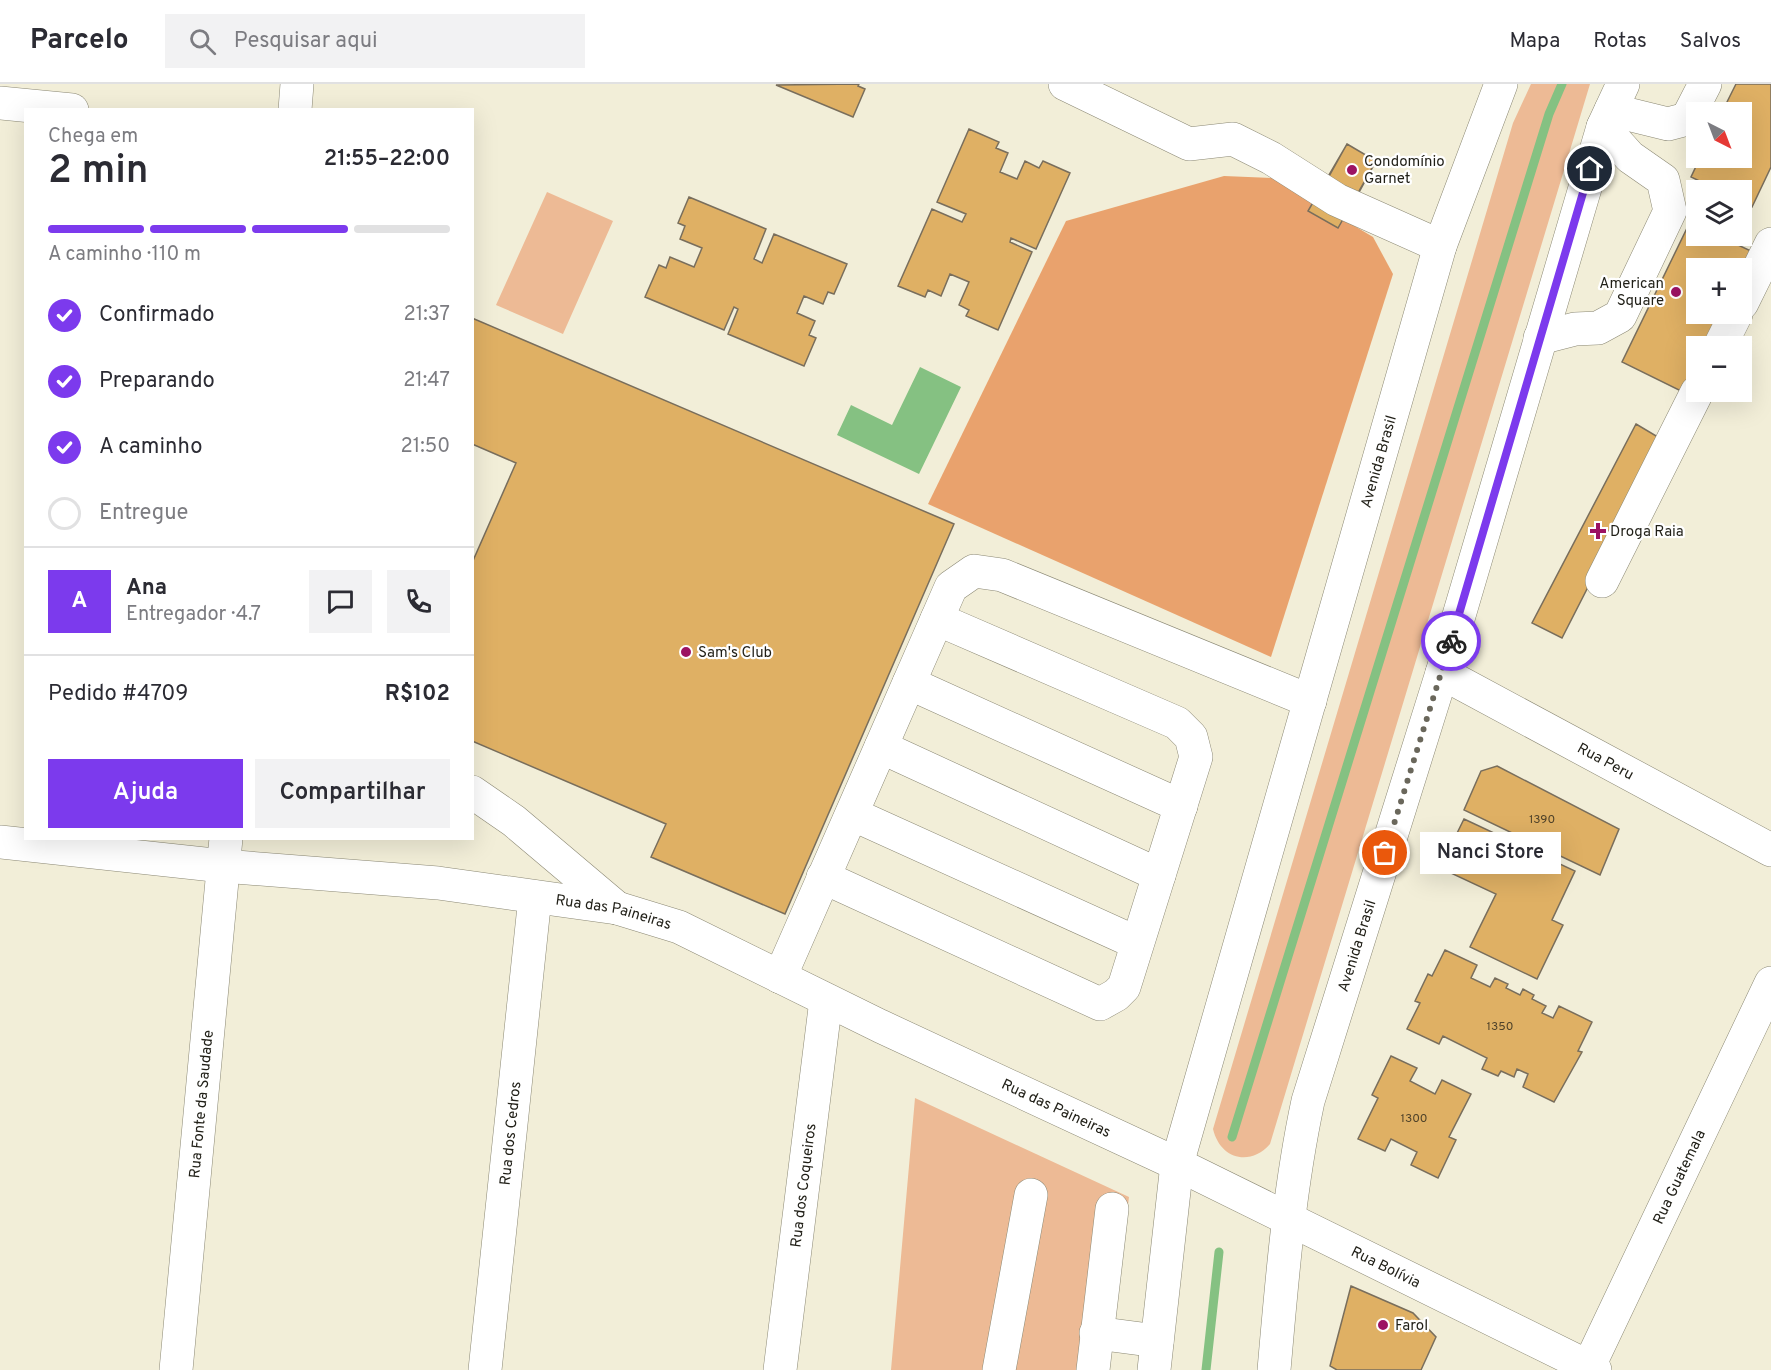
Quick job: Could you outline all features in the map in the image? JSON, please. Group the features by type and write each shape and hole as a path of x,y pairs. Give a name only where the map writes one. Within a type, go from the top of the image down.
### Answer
{"main road":[{"path":"295,108 297,84"},
{"path":"1065,84 1189,144 1233,139 1271,158 1337,200 1440,246"},
{"name":"Avenida Brasil","path":"1155,1356 1178,1164 1440,246 1501,84"},
{"path":"1612,107 1668,124 1688,119 1705,84"},
{"path":"0,103 51,108"},
{"path":"1540,338 1575,329 1598,328 1620,316 1670,211 1663,180 1630,157 1612,107"},
{"name":"Avenida Brasil","path":"1274,1370 1287,1218 1294,1164 1308,1101 1442,674 1540,338 1612,107"},
{"path":"1752,283 1771,244"},
{"path":"1602,581 1692,402"},
{"path":"780,977 951,587 974,571 1002,575 1310,700"},
{"path":"823,877 1100,1004 1116,995 1124,987 1196,757 1191,737 1177,723 937,620"},
{"name":"Rua Peru","path":"1442,674 1771,850"},
{"path":"909,683 1181,806"},
{"path":"881,747 1159,875"},
{"path":"474,793 513,821 617,908"},
{"path":"852,814 1137,943"},
{"name":"Rua das Paineiras","path":"0,842 224,852 617,908 679,927 826,1000 1178,1164"},
{"name":"Rua Fonte da Saudade","path":"176,1370 224,852"},
{"name":"Rua dos Cedros","path":"485,1370 535,897"},
{"name":"Rua Guatemala","path":"1590,1369 1771,983"},
{"name":"Rua dos Coqueiros","path":"780,1370 826,1000"},
{"name":"Rua Bolívia","path":"1178,1164 1590,1369"},
{"path":"999,1370 1031,1195"},
{"path":"1093,1370 1112,1209"},
{"path":"1096,1333 1155,1356"}],"shaded area":[{"path":"1531,84 1590,84 1270,1144 1254,1156 1237,1156 1222,1147 1213,1129 1513,123"},
{"path":"1224,176 1274,178 1373,237 1393,274 1271,657 928,504 1066,221"},
{"path":"547,192 613,221 563,334 496,305"},
{"path":"920,367 961,387 919,474 837,435 851,405 892,425"},
{"path":"915,1098 1129,1197 1107,1370 891,1370"}],"building":[{"path":"859,84 858,86 865,89 853,117 776,85"},
{"path":"1736,84 1771,84 1771,167 1752,207 1752,180 1697,180 1691,177 1695,168 1752,168 1752,102 1727,102"},
{"path":"969,129 999,142 996,148 1008,153 1000,172 1017,179 1025,161 1039,168 1043,161 1070,173 1036,249 1011,238 1010,242 1032,252 998,330 966,316 969,310 959,305 969,282 950,274 941,296 928,290 925,297 898,286 932,209 962,222 966,214 937,202"},
{"path":"1347,144 1376,161 1338,228 1308,211"},
{"name":"Condomínio Garnet","path":"1347,144 1376,161 1357,196 1327,180"},
{"path":"689,197 766,229 754,259 762,263 774,234 847,264 834,294 828,292 823,304 804,296 797,313 815,321 809,335 816,338 804,366 728,334 738,309 734,307 724,330 645,297 659,265 666,268 670,257 694,267 702,248 680,239 685,226 678,223"},
{"name":"American Square","path":"1686,230 1686,246 1740,246 1751,251 1747,258 1686,258 1686,324 1716,324 1710,336 1686,336 1686,386 1683,392 1622,362"},
{"name":"Sam's Club","path":"474,319 954,524 785,914 651,857 666,824 474,742 474,558 516,463 474,445"},
{"name":"Droga Raia","path":"1636,424 1663,440 1562,638 1532,623"},
{"path":"1497,766 1619,829 1600,875 1464,810 1481,771"},
{"path":"1464,819 1575,871 1552,920 1563,925 1537,979 1470,947 1496,894 1440,868"},
{"path":"1445,950 1477,965 1471,978 1490,987 1495,978 1508,984 1506,988 1520,995 1523,989 1534,995 1532,999 1546,1006 1542,1013 1553,1018 1559,1006 1592,1022 1578,1051 1582,1052 1554,1102 1523,1087 1528,1074 1517,1069 1514,1077 1501,1071 1498,1076 1482,1069 1487,1058 1443,1036 1439,1044 1407,1029 1420,1003 1415,1001 1428,974 1432,976"},
{"path":"1391,1056 1417,1068 1410,1081 1435,1094 1442,1080 1471,1094 1449,1137 1456,1140 1438,1178 1411,1165 1417,1152 1391,1139 1385,1151 1358,1139 1378,1098 1372,1095"},
{"name":"Farol","path":"1351,1286 1413,1313 1436,1337 1421,1370 1337,1370 1330,1366"}],"waterway":[{"path":"1232,1137 1549,114 1562,84"},
{"path":"1206,1370 1219,1252"}],"way so far":[{"path":"1385,853 1451,641"}],"place":[{"name":"Condomínio Garnet","path":"1352,170"},
{"name":"American Square","path":"1676,292"},
{"name":"Droga Raia","path":"1598,531"},
{"name":"Sam's Club","path":"686,652"},
{"name":"Nanci Store","path":"1385,853"},
{"name":"Farol","path":"1383,1325"}],"route":[{"path":"1451,641 1590,169"}]}
